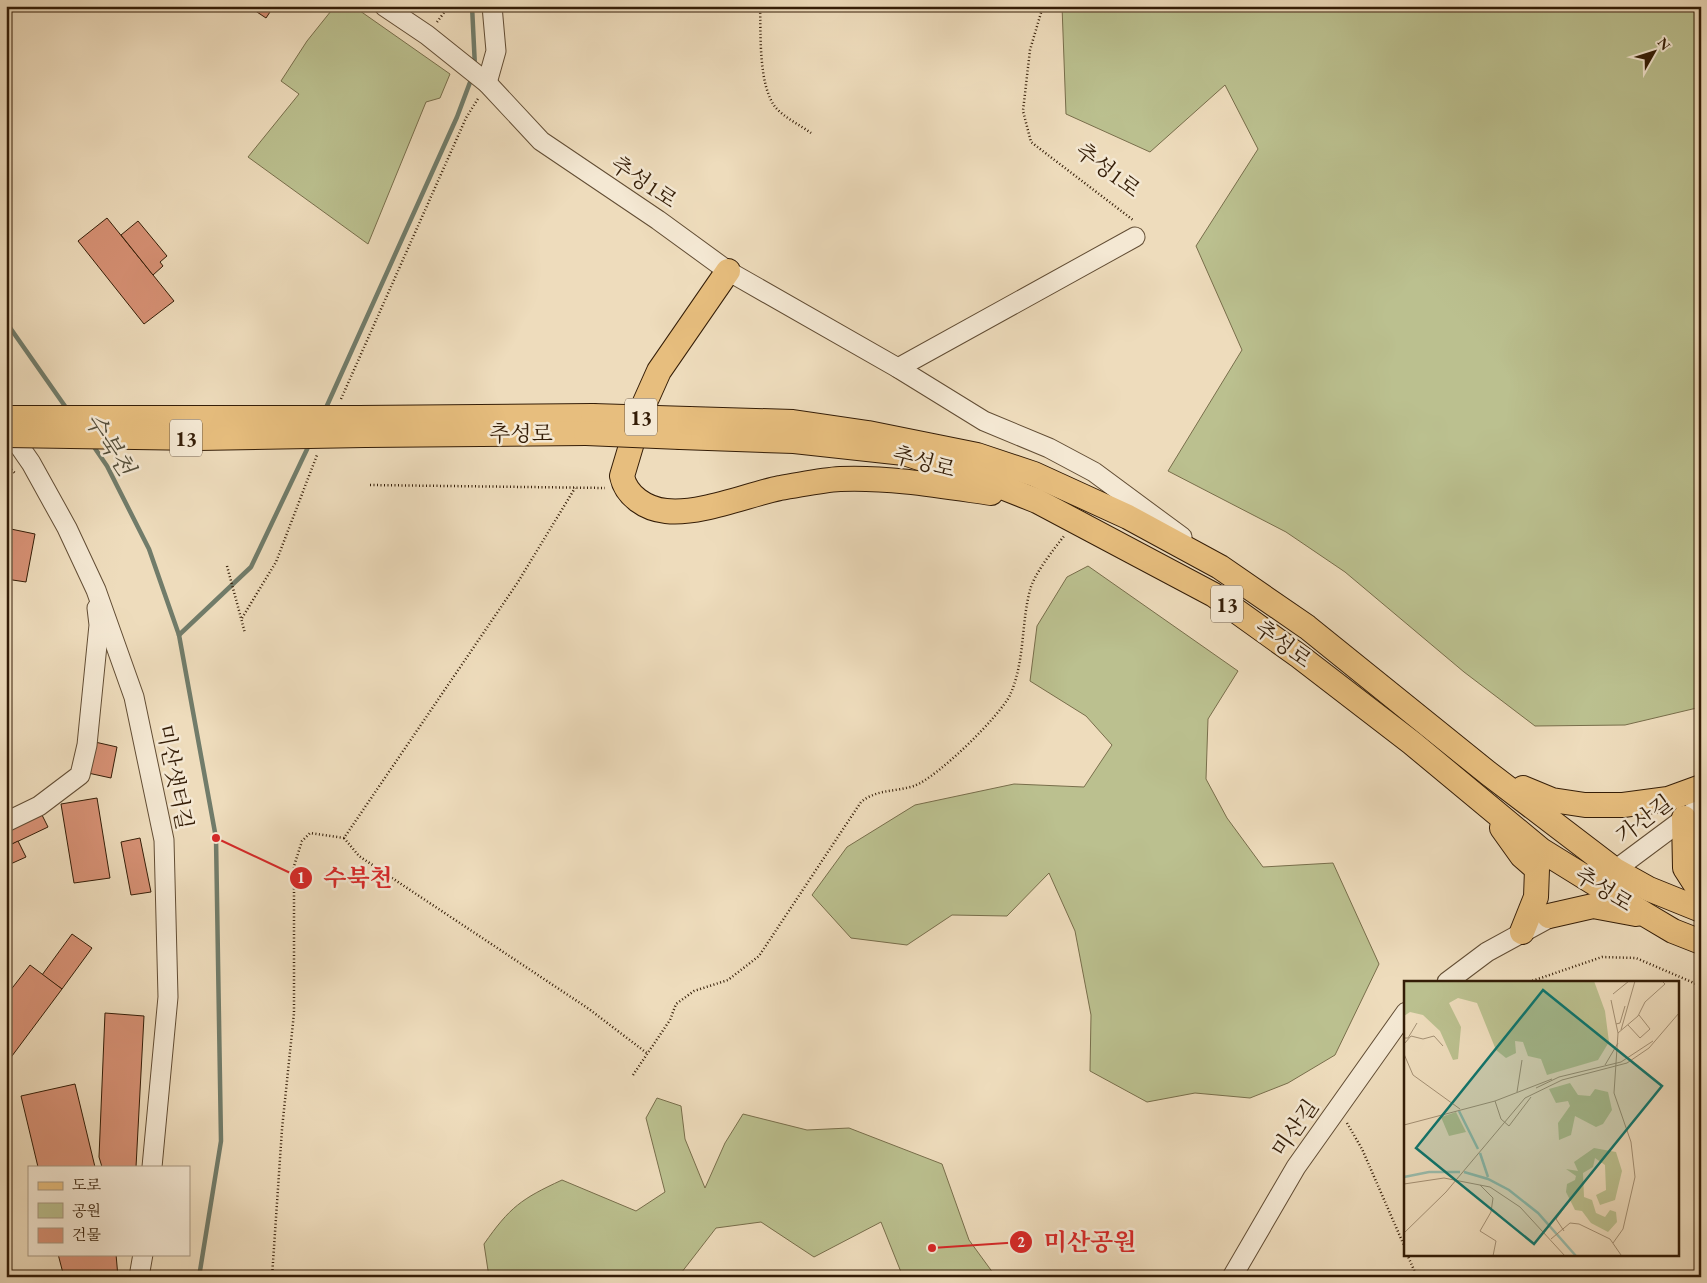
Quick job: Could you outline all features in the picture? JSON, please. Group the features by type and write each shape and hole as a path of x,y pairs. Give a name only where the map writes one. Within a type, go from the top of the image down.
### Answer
{"main road":[{"path":"728,271 659,371 642,408 622,476 623,482 631,494 647,507 667,512 687,510 780,488 840,479 933,484 1037,501"},
{"name":"추성로","path":"6,418 362,426 590,424 684,428 904,453 969,474 1037,501 1214,595 1322,673 1412,743 1541,850 1608,879 1649,889 1701,910"},
{"name":"추성로","path":"684,428 793,422 868,433 977,455 1034,474 1128,517 1220,567 1307,627 1488,773 1646,915 1674,931 1701,942"},
{"name":"추성로","path":"6,435 199,438 362,426"},
{"path":"1488,773 1552,800 1585,805 1623,805 1668,800 1701,787"},
{"path":"1484,803 1522,856 1537,869 1536,897 1522,932"},
{"path":"1693,812 1685,868 1701,893"},
{"path":"1549,916 1593,906 1646,915"}],"street":[{"name":"추성1로","path":"384,6 427,35 482,80 541,141 658,220 728,271 898,368 984,421 1049,448 1094,472 1131,498 1220,567"},
{"path":"482,80 496,50 492,6"},
{"path":"898,368 1135,237"},
{"name":"미산샛터길","path":"6,427 31,463 67,528 96,590 134,697 164,840 168,998 152,1166"},
{"path":"6,822 39,806 80,775 87,745 99,625 96,590"},
{"name":"가산길","path":"1608,879 1693,812"},
{"path":"1447,981 1487,952 1549,916 1579,904 1597,894 1608,879"},
{"name":"미산길","path":"1232,1277 1296,1167 1404,1015"},
{"path":"139,1277 143,1256"}],"path":[{"path":"760,6 764,77 770,98 777,109 810,133"},
{"name":"추성1로","path":"1043,6 1030,50 1023,111 1031,142 1132,218 1135,237"},
{"path":"339,404 482,80"},
{"path":"242,618 276,562 319,448"},
{"path":"370,485 611,488 623,482"},
{"path":"344,838 518,582 575,488"},
{"path":"633,1075 670,1020 676,1004 694,991 728,980 759,956 861,802 871,794 915,786 945,766 986,725 1004,703 1009,696 1018,669 1030,588 1055,547 1075,522"},
{"path":"227,566 245,633"},
{"path":"272,1277 282,1128 294,1013 294,866 302,841 310,833 344,838 359,856 589,1009 648,1054"},
{"path":"1532,981 1602,957 1636,958 1701,986"},
{"path":"1333,1116 1350,1124 1404,1246"},
{"path":"1408,1256 1417,1277"}],"green space":[{"path":"335,6 353,6 450,74 440,98 426,102 368,244 248,157 299,94 281,81 307,41"},
{"path":"1062,6 1701,6 1701,707 1625,725 1535,726 1464,672 1345,572 1286,532 1168,471 1242,350 1196,246 1258,149 1225,85 1150,152 1066,114"},
{"path":"1088,566 1238,671 1208,719 1206,779 1227,818 1263,867 1333,863 1379,964 1335,1055 1288,1083 1250,1098 1195,1093 1147,1102 1090,1071 1091,1015 1075,931 1049,873 1007,916 952,915 907,945 851,938 812,895 847,847 915,805 1014,784 1084,787 1112,745 1086,716 1030,681 1037,626 1067,577"},
{"path":"657,1098 681,1106 685,1139 705,1188 725,1143 743,1114 807,1130 849,1128 942,1164 969,1240 996,1277 903,1277 881,1222 814,1257 761,1222 716,1228 678,1277 489,1277 484,1244 501,1221 517,1205 562,1180 636,1211 665,1192 646,1118"}],"building":[{"path":"256,6 274,6 266,18 254,10"},
{"path":"107,218 174,301 144,324 78,241"},
{"path":"138,221 167,256 160,262 163,266 153,275 121,235"},
{"path":"6,528 35,534 26,582 6,579"},
{"path":"95,742 117,747 111,778 88,773"},
{"path":"97,798 110,878 74,883 61,804"},
{"path":"40,811 48,827 6,847 6,828"},
{"path":"140,838 151,892 131,895 121,842"},
{"path":"18,841 26,857 6,866 6,847"},
{"path":"72,934 92,948 62,989 42,975"},
{"path":"30,965 62,989 6,1064 6,996"},
{"path":"105,1013 144,1016 136,1166 102,1166 99,1157"},
{"path":"75,1084 95,1166 38,1166 21,1096"},
{"path":"59,1256 116,1256 118,1277 64,1277"}],"waterway":[{"path":"472,6 475,67"},
{"path":"325,410 457,117 472,77"},
{"name":"수북천","path":"6,322 67,409"},
{"path":"179,635 251,567 310,443"},
{"name":"수북천","path":"92,444 107,466 149,549 179,635 216,838 221,1141 199,1277"}],"place":[{"name":"수북천","path":"216,838"},
{"name":"미산공원","path":"932,1248"}]}
